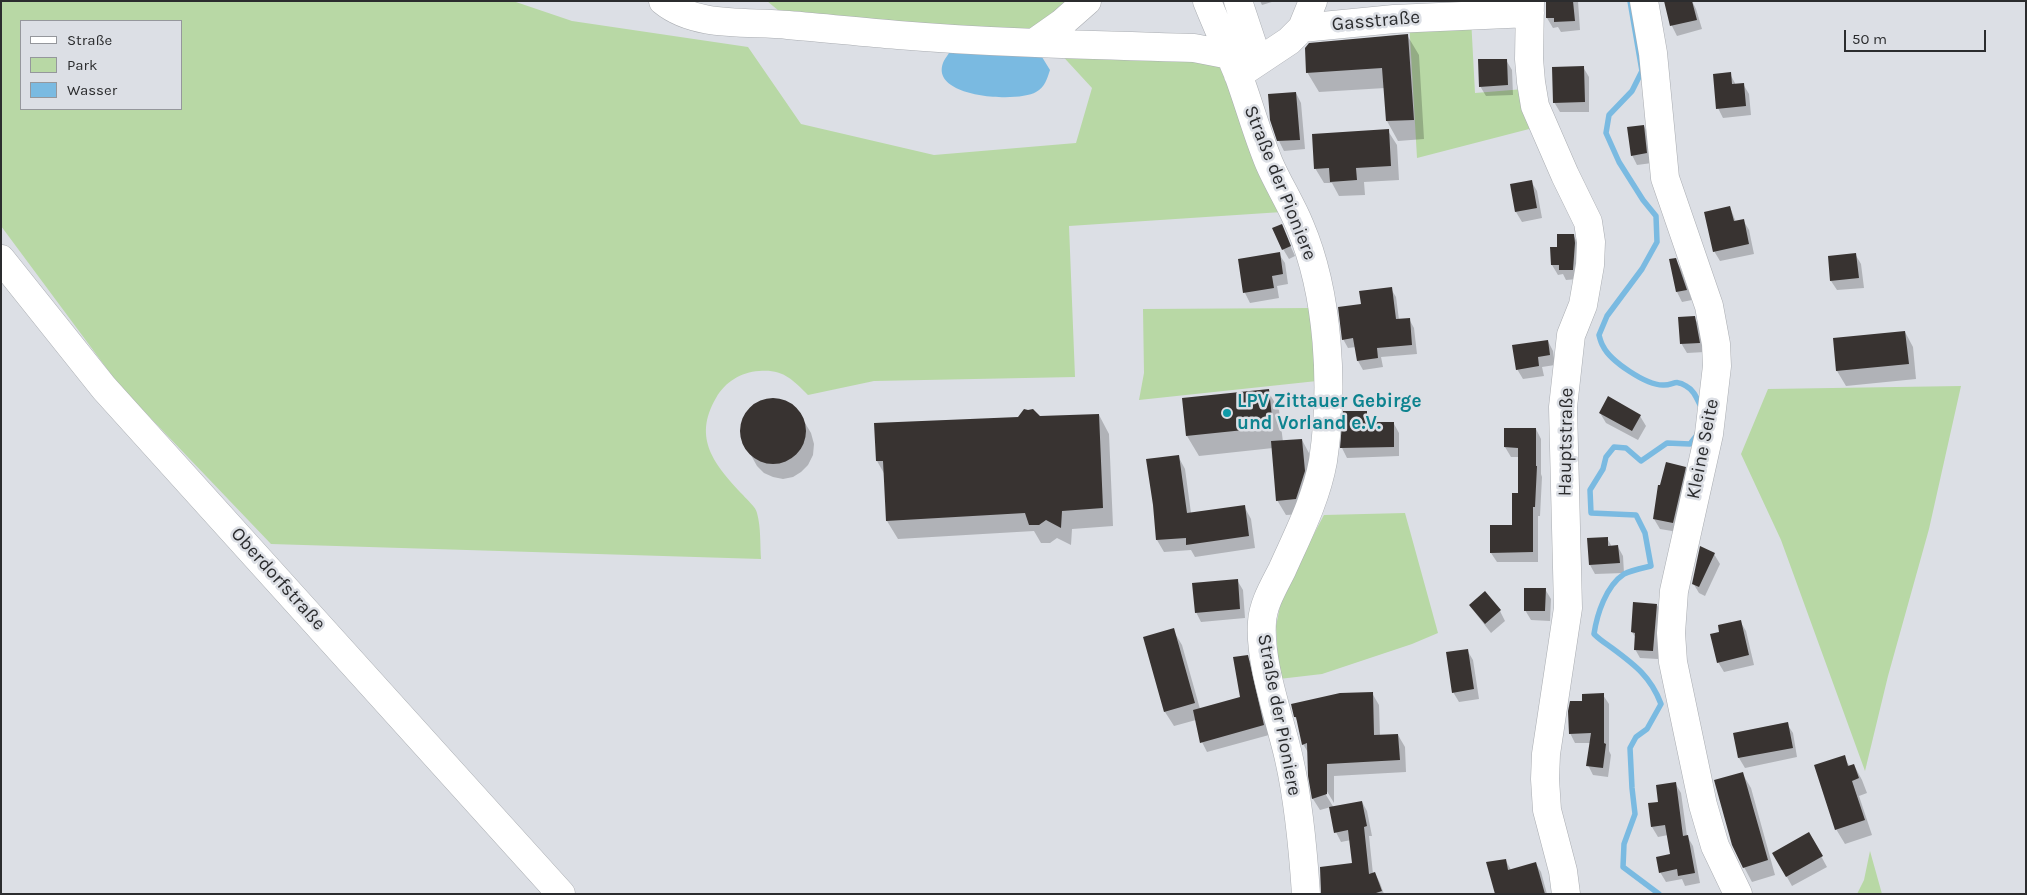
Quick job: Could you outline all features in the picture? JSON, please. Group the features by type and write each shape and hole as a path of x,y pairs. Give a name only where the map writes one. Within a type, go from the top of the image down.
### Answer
{"street":[{"path":"663,1 688,14 710,20 786,24 898,35 1194,48 1242,64 1289,41 1302,28 1313,1"},
{"path":"1035,42 1062,23 1087,1"},
{"name":"Straße der Pioniere","path":"1206,1 1242,64 1269,163 1300,225 1310,256 1326,334 1329,396 1327,429 1318,482 1302,528 1266,604 1262,620 1262,637 1271,688 1291,770 1303,845 1306,894"},
{"path":"1238,1 1242,64"},
{"name":"Kleine Seite","path":"1644,1 1653,53 1665,178 1709,306 1716,344 1716,366 1709,434 1674,590 1671,633 1673,662 1703,804 1715,846 1738,894"},
{"name":"Gasstraße","path":"1302,28 1394,18 1530,7"},
{"name":"Hauptstraße","path":"1530,7 1529,59 1535,106 1588,222 1591,242 1590,265 1583,305 1571,335 1563,406 1568,608 1546,754 1545,779 1547,810 1566,894"},
{"name":"Oberdorfstraße","path":"1,259 104,388 561,894"}],"green space":[{"path":"1,1 513,1 572,21 748,47 801,124 934,155 1076,143 1092,88 1057,50 1218,60 1282,212 1069,226 1075,377 874,381 808,395 792,380 781,373 767,371 752,372 734,379 720,392 709,413 706,426 707,439 710,451 716,462 756,511 760,530 761,559 271,544 119,385 1,226"},
{"path":"767,1 1073,1 1025,34 779,11"},
{"path":"1471,18 1475,93 1524,89 1533,128 1417,158 1409,20"},
{"path":"1309,308 1316,339 1317,381 1139,400 1144,373 1143,309"},
{"path":"1961,386 1929,529 1888,676 1865,771 1781,540 1741,454 1768,389"},
{"path":"1405,513 1438,633 1412,644 1322,674 1279,679 1276,626 1283,592 1324,515"},
{"path":"1870,851 1882,894 1857,894 1864,880"}],"water":[{"path":"963,50 1042,57 1050,70 1042,88 1036,92 1012,97 978,95 950,84 943,75 943,63 949,53"}],"building":[{"path":"1546,1 1573,1 1575,21 1554,22 1554,18 1546,18"},
{"path":"1664,1 1692,1 1697,20 1670,26"},
{"path":"1408,34 1414,120 1386,121 1382,68 1306,73 1305,48 1309,43"},
{"path":"1478,59 1507,59 1508,85 1479,87"},
{"path":"1584,66 1585,102 1553,103 1552,67"},
{"path":"1731,72 1732,84 1744,83 1746,106 1716,109 1713,74"},
{"path":"1296,92 1300,140 1277,141 1270,120 1268,94"},
{"path":"1644,125 1647,153 1631,156 1627,127"},
{"path":"1389,129 1391,166 1356,168 1357,180 1330,182 1329,168 1314,169 1312,134"},
{"path":"1532,180 1537,208 1515,212 1510,184"},
{"path":"1730,206 1734,221 1744,219 1749,244 1713,252 1704,212"},
{"path":"1282,224 1291,246 1282,250 1272,228"},
{"path":"1557,234 1574,234 1573,270 1559,270 1559,265 1551,265 1550,247 1557,247"},
{"path":"1280,252 1283,274 1272,276 1274,288 1243,293 1238,259"},
{"path":"1856,253 1859,278 1830,281 1828,256"},
{"path":"1676,258 1687,290 1676,292 1669,259"},
{"path":"1392,287 1396,319 1410,318 1412,345 1377,348 1378,358 1357,361 1353,338 1342,340 1338,307 1361,304 1359,291"},
{"path":"1695,316 1700,343 1680,344 1678,317"},
{"path":"1905,331 1909,364 1836,371 1833,338"},
{"path":"1548,340 1550,355 1538,357 1539,366 1516,370 1512,345"},
{"name":"LPV Zittauer Gebirge und Vorland e.V.","path":"1269,389 1273,427 1186,436 1182,398"},
{"path":"1608,396 1641,415 1632,431 1599,413"},
{"path":"773,398 786,401 796,408 803,418 806,431 803,444 796,454 786,461 773,464 760,461 750,454 743,444 740,431 743,418 750,408 760,401"},
{"path":"1024,409 1033,409 1040,416 1099,414 1103,508 1062,511 1061,528 1046,520 1039,525 1029,525 1025,513 886,521 883,461 876,461 874,423 1018,417"},
{"path":"1343,411 1367,411 1367,422 1394,422 1394,447 1340,448"},
{"path":"1504,428 1536,428 1537,466 1535,507 1533,507 1533,552 1490,553 1490,525 1512,525 1512,493 1518,493 1518,448 1504,447"},
{"path":"1302,439 1305,471 1296,499 1276,501 1271,441"},
{"path":"1179,455 1187,513 1245,505 1249,536 1186,545 1186,538 1156,540 1146,459"},
{"path":"1666,462 1686,467 1673,523 1653,519 1658,485 1660,485"},
{"path":"1608,537 1608,546 1618,545 1620,563 1589,565 1587,538"},
{"path":"1700,546 1715,553 1699,587 1692,584"},
{"path":"1238,579 1240,609 1195,613 1192,583"},
{"path":"1524,588 1546,588 1545,611 1524,611"},
{"path":"1485,591 1501,610 1485,624 1469,605"},
{"path":"1633,602 1657,604 1653,651 1634,650 1635,633 1631,632"},
{"path":"1741,620 1749,655 1717,663 1710,634 1719,632 1718,625"},
{"path":"1174,628 1195,703 1164,712 1143,637"},
{"path":"1468,649 1474,689 1452,693 1446,652"},
{"path":"1248,655 1264,725 1200,743 1193,710 1240,697 1233,657"},
{"path":"1373,692 1374,735 1398,734 1400,760 1327,764 1327,794 1312,799 1308,776 1307,743 1302,745 1291,704 1340,693"},
{"path":"1604,693 1604,743 1606,744 1603,768 1586,766 1591,733 1569,734 1568,711 1570,701 1582,701 1582,694"},
{"path":"1788,722 1793,748 1738,758 1733,733"},
{"path":"1845,755 1848,766 1854,764 1859,778 1852,781 1865,820 1835,830 1814,765"},
{"path":"1743,772 1768,860 1743,868 1732,845 1714,780"},
{"path":"1676,782 1683,836 1688,835 1695,873 1678,876 1677,869 1659,873 1656,857 1670,854 1665,825 1651,827 1648,803 1658,802 1656,785"},
{"path":"1362,801 1367,826 1364,827 1369,874 1375,872 1382,891 1373,894 1321,894 1320,867 1352,863 1348,830 1334,833 1329,807"},
{"path":"1809,832 1823,856 1786,877 1772,853"},
{"path":"1506,859 1508,870 1536,862 1545,894 1495,894 1486,862"}],"waterway":[{"path":"1630,1 1642,71 1632,91 1609,115 1606,133 1619,162 1643,200 1656,216 1657,242 1642,269 1607,316 1599,335 1607,352 1630,372 1657,384 1682,384 1693,392 1701,407"},
{"path":"1659,894 1623,867 1624,844 1635,814 1630,748 1636,737 1647,729 1661,704 1652,686 1641,672 1594,634 1600,609 1612,586 1624,574 1651,566 1645,533 1636,515 1591,513 1590,490 1603,469 1606,457 1614,447 1626,448 1641,461 1667,443 1690,444 1697,435"}],"place":[{"name":"LPV Zittauer Gebirge und Vorland e.V.","path":"1227,413"}]}
